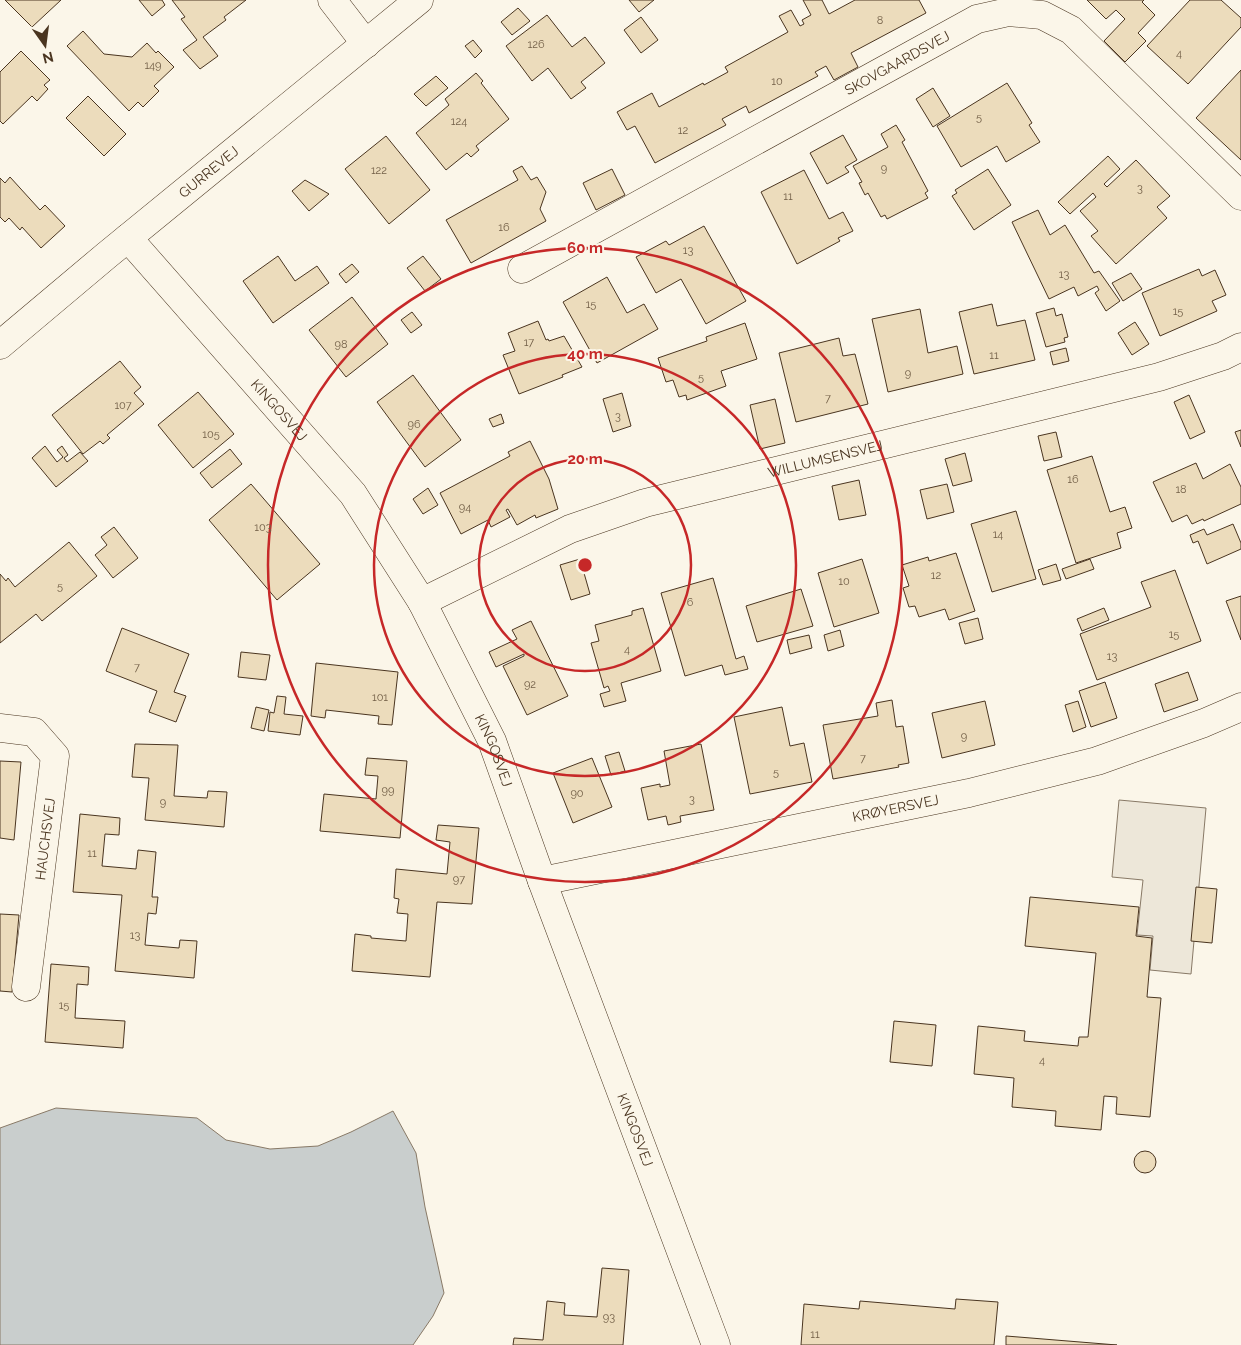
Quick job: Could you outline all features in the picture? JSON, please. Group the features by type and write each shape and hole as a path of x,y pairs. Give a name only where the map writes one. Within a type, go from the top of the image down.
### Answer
{"street":[{"path":"332,0 366,44"},
{"name":"GURREVEJ","path":"0,345 419,0"},
{"name":"SKOVGAARDSVEJ","path":"522,269 977,19 1008,12 1042,15 1072,30 1241,196"},
{"name":"KINGOSVEJ","path":"128,238 353,494 422,602 492,741 716,1345"},
{"name":"WILLUMSENSVEJ","path":"422,602 570,530 645,503 1159,377 1223,356 1241,347"},
{"name":"KRØYERSVEJ","path":"542,880 969,794 1097,761 1204,723 1241,707"},
{"name":"HAUCHSVEJ","path":"0,728 34,732 55,756 26,987"}],"shaded area":[{"path":"1119,800 1206,808 1191,974 1150,970 1153,936 1137,935 1143,880 1112,877"},
{"path":"56,1108 197,1118 226,1140 270,1149 318,1146 393,1111 416,1153 425,1207 444,1293 433,1316 413,1345 0,1345 0,1128"}],"building":[{"path":"5,0 61,0 32,27"},
{"path":"139,0 162,0 165,5 152,16"},
{"path":"172,0 246,0 224,17 226,20 203,37 218,56 200,69 183,50 197,40 181,19 185,17"},
{"path":"629,0 654,0 639,12"},
{"path":"803,0 822,0 829,14 855,0 919,0 926,13 851,53 858,67 834,80 826,66 815,72 818,76 749,113 746,106 722,119 726,125 655,163 635,126 627,130 617,112 652,93 659,107 728,72 725,67 788,32 779,16 791,10 800,26 804,24 802,20 811,15"},
{"path":"1087,0 1144,0 1142,2 1155,15 1138,33 1146,41 1125,62 1104,41 1125,19 1116,10 1106,19"},
{"path":"1190,0 1221,0 1241,18 1241,27 1188,84 1147,46"},
{"path":"518,8 530,21 512,35 501,22"},
{"path":"547,15 572,47 585,37 605,63 581,82 586,88 571,99 548,68 532,81 506,46"},
{"path":"641,17 658,40 641,53 624,30"},
{"path":"83,31 104,54 132,57 147,43 174,67 154,86 159,91 143,107 138,102 129,111 67,46"},
{"path":"473,40 482,51 475,58 465,46"},
{"path":"21,51 50,80 44,85 48,89 37,101 32,96 3,124 0,121 0,72"},
{"path":"1241,70 1241,160 1196,118"},
{"path":"476,73 483,81 481,83 509,119 476,146 479,150 471,157 467,153 446,170 416,133 449,105 445,99"},
{"path":"436,76 448,88 426,106 414,94"},
{"path":"1007,83 1032,123 1029,125 1040,142 1006,162 997,146 961,167 937,126"},
{"path":"933,88 950,116 933,127 916,99"},
{"path":"88,96 126,134 104,156 66,118"},
{"path":"896,125 905,140 902,142 928,191 925,193 928,198 887,219 885,215 881,217 868,193 865,195 859,183 862,182 853,166 888,147 881,134"},
{"path":"843,135 857,160 845,167 849,172 827,184 810,153"},
{"path":"386,136 430,190 389,224 345,169"},
{"path":"1108,156 1120,169 1104,184 1107,187 1136,160 1170,196 1157,207 1167,218 1116,264 1091,236 1098,231 1080,211 1096,197 1093,193 1070,214 1058,202"},
{"path":"522,166 531,180 537,177 546,192 540,209 546,221 471,263 446,220 518,180 513,171"},
{"path":"612,169 625,195 596,210 583,183"},
{"path":"988,169 1011,205 974,230 952,196 957,193 955,190"},
{"path":"804,170 829,219 843,212 853,231 838,238 840,241 797,264 761,192"},
{"path":"10,177 40,210 45,205 65,226 41,248 22,227 20,230 9,218 5,222 0,217 0,178 5,183"},
{"path":"305,180 329,194 309,211 292,191"},
{"path":"1038,210 1050,235 1065,225 1094,273 1099,271 1120,301 1106,311 1095,293 1099,290 1097,286 1078,296 1074,287 1049,299 1012,222"},
{"path":"704,226 746,301 706,324 681,279 656,293 636,257 666,241 669,245"},
{"path":"278,256 295,281 317,266 329,283 273,323 243,281"},
{"path":"423,256 441,279 425,291 407,268"},
{"path":"352,264 359,272 346,283 339,274"},
{"path":"1199,269 1202,276 1215,270 1226,295 1212,301 1217,311 1160,336 1142,293"},
{"path":"1131,273 1142,289 1123,301 1112,283"},
{"path":"607,277 627,313 644,304 658,329 597,363 563,302"},
{"path":"352,297 388,344 346,377 309,330"},
{"path":"992,304 997,326 1025,320 1035,360 974,374 959,312"},
{"path":"1054,308 1056,316 1062,314 1068,337 1064,338 1065,342 1046,347 1036,313"},
{"path":"920,309 928,353 957,346 963,374 888,392 872,319"},
{"path":"412,312 422,325 411,333 401,320"},
{"path":"538,321 546,340 548,339 549,341 564,336 582,367 562,375 563,377 519,394 503,355 515,351 508,333"},
{"path":"1135,322 1149,344 1132,355 1118,333"},
{"path":"745,323 757,359 721,371 726,386 687,400 686,395 679,397 673,380 666,382 658,358 707,341 706,337"},
{"path":"839,338 843,356 855,354 868,404 796,422 779,353"},
{"path":"1066,348 1069,361 1053,365 1050,352"},
{"path":"120,361 141,387 134,393 144,404 107,435 110,438 103,444 100,441 83,454 52,415"},
{"path":"413,375 461,440 425,467 377,402"},
{"path":"198,392 234,434 193,468 158,425"},
{"path":"622,393 631,426 613,432 603,399"},
{"path":"1189,395 1205,432 1190,439 1174,402"},
{"path":"775,399 785,443 760,449 750,405"},
{"path":"501,414 504,423 493,427 489,419"},
{"path":"1241,430 1241,447 1235,432"},
{"path":"1056,432 1062,457 1044,461 1038,436"},
{"path":"530,441 549,479 558,509 536,518 535,515 517,525 508,509 506,510 510,517 491,527 488,520 461,534 440,493 510,456 508,452"},
{"path":"45,446 57,462 63,457 57,450 62,446 68,455 64,458 67,462 80,452 88,461 56,487 32,458"},
{"path":"230,449 242,464 212,488 200,473"},
{"path":"965,453 972,481 953,486 945,459"},
{"path":"1092,456 1110,512 1125,507 1132,528 1117,533 1121,548 1076,563 1047,470"},
{"path":"1196,463 1203,479 1230,464 1241,487 1241,504 1204,521 1203,519 1192,524 1187,515 1172,522 1153,482"},
{"path":"859,480 866,515 839,520 832,486"},
{"path":"251,484 320,564 277,600 209,520"},
{"path":"947,484 954,512 927,519 920,490"},
{"path":"428,488 438,505 423,514 413,499"},
{"path":"1016,511 1036,579 992,592 971,524"},
{"path":"1233,524 1241,543 1241,549 1207,564 1198,541 1193,543 1190,535 1204,529 1207,535"},
{"path":"114,527 138,558 113,578 95,555 107,545 101,537"},
{"path":"69,542 97,576 42,621 36,614 0,643 0,574 6,581 8,578 15,587"},
{"path":"956,553 975,611 949,620 945,609 919,617 915,606 909,607 903,588 909,586 902,565 928,557 929,561"},
{"path":"580,559 590,594 571,600 560,565"},
{"path":"862,559 879,613 834,627 818,573"},
{"path":"1090,559 1094,569 1066,579 1062,569"},
{"path":"1056,564 1061,580 1043,585 1038,570"},
{"path":"1175,570 1201,641 1097,680 1080,634 1151,607 1141,582"},
{"path":"713,578 736,659 744,656 748,669 725,675 722,665 685,676 661,593"},
{"path":"801,589 813,626 757,642 746,606"},
{"path":"1241,596 1241,640 1226,601"},
{"path":"643,608 661,671 621,683 626,701 604,707 600,694 610,691 608,686 604,688 591,643 599,641 595,625 632,615 632,611"},
{"path":"1104,608 1109,620 1082,631 1077,619"},
{"path":"978,618 983,639 965,644 959,623"},
{"path":"531,621 568,696 527,715 503,666 524,656 524,654 496,667 489,652 517,639 512,630"},
{"path":"122,628 189,654 174,692 186,696 176,722 149,712 157,691 106,671"},
{"path":"840,630 844,646 828,651 824,635"},
{"path":"809,635 812,648 790,654 787,640"},
{"path":"241,652 270,655 266,680 238,677"},
{"path":"316,663 398,672 392,725 378,724 379,716 326,710 325,718 311,716"},
{"path":"1188,672 1198,700 1164,712 1155,684"},
{"path":"1105,682 1117,718 1091,727 1079,691"},
{"path":"277,696 286,697 284,714 303,716 300,735 268,731 270,712 274,713"},
{"path":"892,700 896,727 903,726 909,763 898,765 899,767 833,779 823,725 878,716 876,703"},
{"path":"985,701 995,745 942,758 932,713"},
{"path":"1078,701 1086,727 1073,732 1065,705"},
{"path":"256,707 269,710 264,731 251,728"},
{"path":"782,707 790,746 804,743 812,782 750,794 734,717"},
{"path":"135,744 178,745 174,796 207,798 208,791 227,792 224,827 145,820 149,778 132,777"},
{"path":"701,744 714,810 680,816 681,822 668,825 666,816 648,820 641,788 660,784 660,787 670,785 664,751"},
{"path":"619,752 625,771 611,775 605,756"},
{"path":"367,758 407,761 400,838 320,831 324,794 376,799 378,776 365,775"},
{"path":"592,758 612,807 573,823 553,773"},
{"path":"0,761 21,762 14,840 0,838"},
{"path":"80,814 120,818 119,835 105,834 102,866 136,869 138,850 156,852 152,897 158,897 156,914 148,913 145,945 179,948 180,940 197,941 194,978 115,971 122,895 73,892"},
{"path":"438,825 479,828 472,904 437,902 430,977 352,971 355,934 371,936 371,938 406,941 408,914 397,913 399,899 394,898 396,869 447,874 450,842 436,840"},
{"path":"1196,887 1217,889 1212,943 1191,941"},
{"path":"1030,897 1139,907 1136,936 1152,938 1147,997 1161,998 1150,1117 1116,1114 1117,1097 1104,1096 1101,1130 1055,1126 1056,1111 1012,1107 1014,1078 974,1074 978,1026 1025,1031 1024,1041 1078,1046 1079,1037 1088,1037 1096,953 1025,946"},
{"path":"0,914 19,915 12,992 0,991"},
{"path":"51,964 89,967 88,985 77,984 75,1018 125,1021 123,1048 45,1042"},
{"path":"894,1021 936,1025 932,1066 890,1062"},
{"path":"1145,1151 1153,1154 1156,1162 1153,1170 1145,1173 1137,1170 1134,1162 1137,1154"},
{"path":"602,1268 629,1270 623,1345 513,1345 514,1338 543,1340 547,1301 565,1303 564,1315 597,1317"},
{"path":"956,1299 998,1302 994,1345 801,1345 804,1304 859,1309 860,1301 955,1309"},
{"path":"1006,1336 1117,1345 1006,1345"}]}
